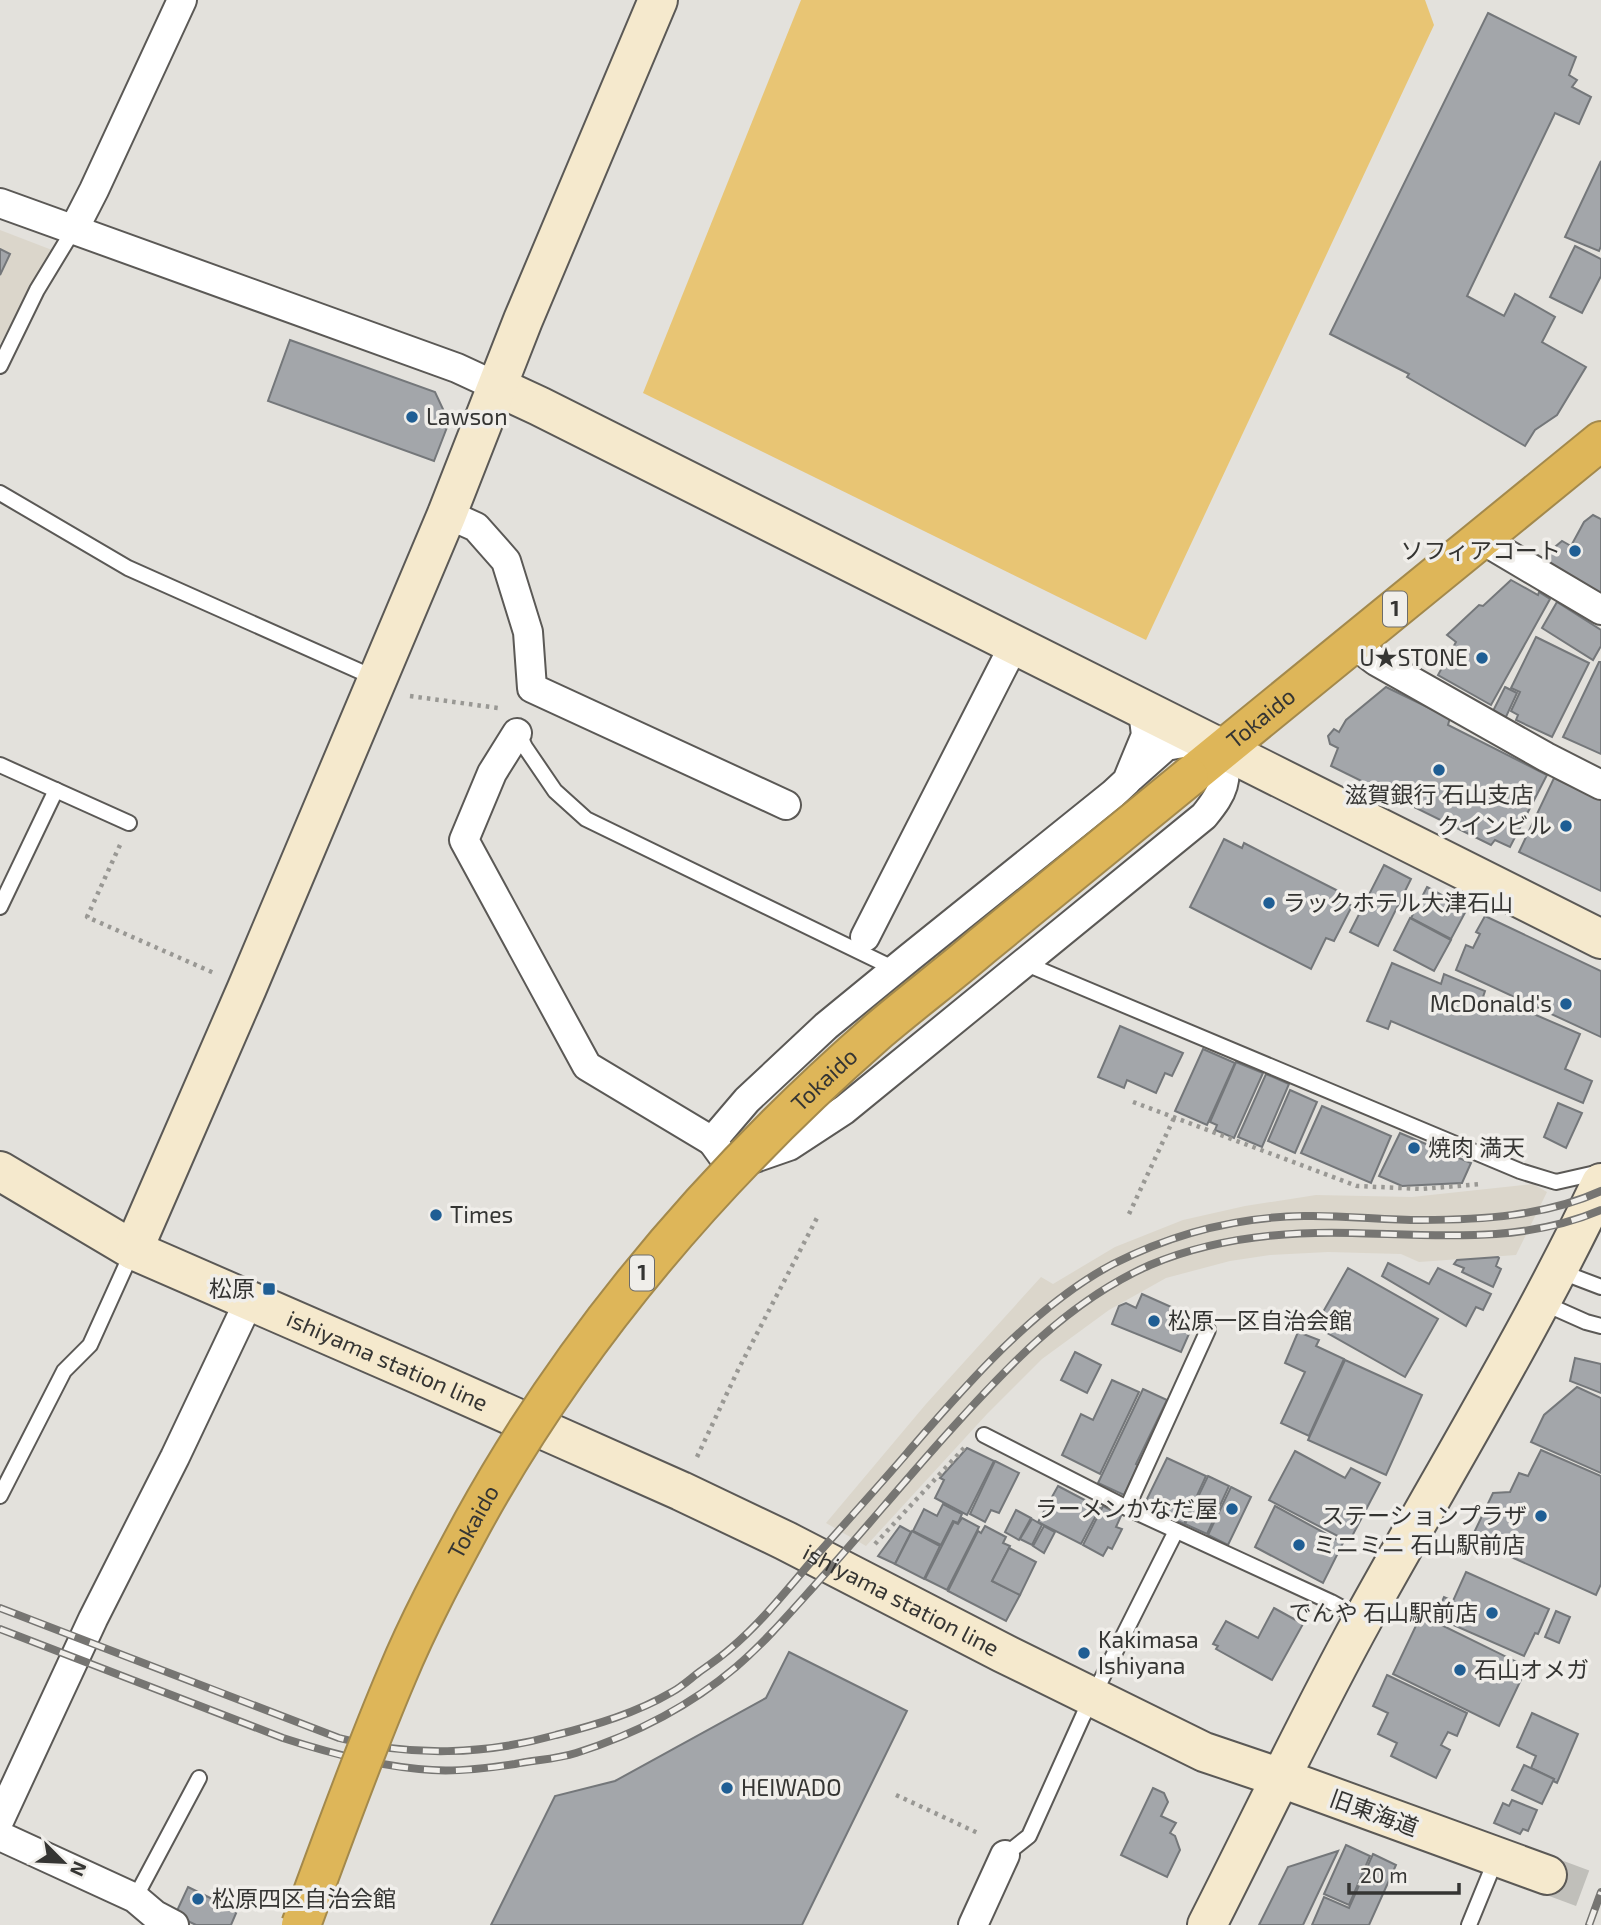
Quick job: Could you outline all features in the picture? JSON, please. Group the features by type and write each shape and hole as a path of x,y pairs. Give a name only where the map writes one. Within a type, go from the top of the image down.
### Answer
{"highway":[{"name":"Tokaido","path":"301,1925 398,1672 474,1520 560,1383 611,1311 665,1245 752,1151 879,1031 1601,441"}],"street":[{"path":"74,229 182,0"},
{"path":"133,1250 447,514 523,320 658,0"},
{"path":"0,203 457,368 539,406 1601,939"},
{"path":"447,514 476,527 506,561 528,632 532,688 786,805"},
{"path":"1481,539 1601,610"},
{"path":"1352,643 1376,661 1601,785"},
{"path":"864,937 1014,645"},
{"path":"1127,781 1146,735 1144,719 1135,704"},
{"path":"517,728 492,773 464,839 587,1066 712,1141 730,1166"},
{"path":"712,1141 747,1100 784,1064 895,969 1113,794 1166,746 1188,742 1223,749"},
{"path":"301,1925 379,1716 421,1621 465,1538 609,1308 666,1237 730,1166 789,1146 844,1110 1204,816 1219,798 1226,775 1223,749"},
{"name":"ishiyama station line","path":"0,1171 133,1250 618,1462 786,1541 1204,1752 1281,1778"},
{"path":"1208,1925 1363,1619 1503,1374 1601,1183"},
{"path":"0,1819 93,1619 175,1457 249,1301"},
{"name":"旧東海道","path":"1281,1778 1547,1875"},
{"path":"0,1836 135,1898 174,1925"},
{"path":"973,1925 1009,1852"}],"lane":[{"path":"0,366 37,290 74,229"},
{"path":"0,493 128,568 377,679"},
{"path":"517,728 525,747 555,791 586,819 895,969"},
{"path":"0,765 129,823"},
{"path":"0,906 56,790"},
{"path":"1024,963 1532,1175 1556,1182 1601,1172"},
{"path":"0,1496 64,1371 90,1345 133,1250"},
{"path":"1549,1286 1601,1287"},
{"path":"1549,1286 1586,1322 1601,1326"},
{"path":"1127,1508 1209,1330"},
{"path":"984,1435 1127,1508 1363,1619"},
{"path":"1009,1852 1029,1836 1093,1698 1176,1531"},
{"path":"135,1898 199,1778"},
{"path":"1469,1925 1497,1857"}],"path":[{"path":"377,679 404,695 509,709 517,728"},
{"path":"129,823 87,917 247,988"},
{"path":"1133,1102 1357,1186 1422,1189 1517,1181 1532,1175"},
{"path":"1129,1214 1174,1118"},
{"path":"697,1457 738,1370 819,1214"},
{"path":"874,1546 975,1436 984,1435"},
{"path":"897,1796 1009,1852"}],"shaded area":[{"path":"801,0 1425,0 1434,25 1146,640 643,393"},
{"path":"0,230 52,250 0,344"},
{"path":"1533,1184 1547,1192 1516,1255 1419,1262 1401,1254 1328,1252 1270,1255 1230,1261 1166,1278 1109,1310 1042,1359 987,1414 866,1546 826,1523 926,1404 1041,1277 1053,1284 1115,1247 1183,1220 1245,1206 1316,1195 1412,1197"}],"building":[{"path":"1488,13 1576,57 1569,75 1577,80 1572,87 1591,97 1579,124 1555,113 1467,296 1504,316 1515,294 1555,317 1542,342 1586,367 1557,415 1535,430 1525,446 1407,377 1409,374 1330,334"},
{"path":"1601,161 1601,246 1599,251 1565,237"},
{"path":"1575,246 1601,259 1601,276 1582,313 1550,297"},
{"path":"0,249 10,254 0,275"},
{"path":"290,340 435,392 449,422 434,461 268,401"},
{"name":"ソフィアコート","path":"1593,515 1601,519 1601,597 1543,563 1546,558 1544,556 1562,541 1571,546 1584,522"},
{"name":"U★STONE","path":"1511,580 1550,599 1491,705 1438,675 1456,642 1447,635"},
{"path":"1557,602 1601,630 1601,646 1593,660 1542,628"},
{"path":"1536,637 1589,663 1552,737 1516,720 1518,715 1511,711 1520,692 1511,688"},
{"path":"1601,662 1601,754 1563,737"},
{"name":"滋賀銀行 石山支店","path":"1386,687 1450,718 1448,725 1547,775 1510,847 1495,840 1491,845 1331,766 1338,748 1330,744 1328,736 1334,729 1339,732 1346,720"},
{"path":"1505,687 1517,693 1505,719 1492,713"},
{"name":"クインビル","path":"1554,778 1601,800 1601,891 1519,852"},
{"name":"ラックホテル大津石山","path":"1224,839 1242,848 1244,843 1346,895 1342,901 1352,906 1334,941 1326,938 1311,969 1190,907"},
{"path":"1384,865 1411,879 1378,946 1350,932"},
{"path":"1427,887 1467,909 1451,939 1411,918"},
{"name":"McDonald's","path":"1485,916 1601,971 1601,1037 1456,970 1466,945 1473,948 1480,934 1476,932"},
{"path":"1410,918 1451,940 1434,971 1394,950"},
{"path":"1392,963 1441,984 1444,974 1485,991 1483,997 1506,1008 1508,1003 1580,1034 1565,1069 1592,1081 1583,1103 1391,1021 1388,1029 1367,1021"},
{"path":"1120,1026 1183,1053 1172,1076 1165,1073 1156,1093 1127,1080 1124,1088 1098,1077"},
{"path":"1203,1049 1235,1063 1207,1125 1175,1111"},
{"path":"1236,1062 1263,1073 1234,1138 1215,1130 1217,1125 1210,1122"},
{"path":"1266,1074 1289,1084 1262,1147 1238,1137"},
{"path":"1290,1090 1317,1102 1295,1153 1268,1141"},
{"path":"1558,1103 1582,1113 1566,1148 1544,1137"},
{"path":"1322,1106 1391,1136 1371,1183 1301,1153"},
{"name":"焼肉 満天","path":"1400,1133 1471,1163 1462,1183 1402,1186 1379,1176"},
{"path":"1498,1257 1496,1266 1501,1269 1493,1287 1462,1272 1464,1268 1454,1264 1457,1260"},
{"path":"1388,1263 1429,1284 1438,1268 1491,1294 1483,1310 1476,1307 1466,1326 1382,1276"},
{"path":"1348,1268 1438,1319 1405,1377 1315,1326"},
{"name":"松原一区自治会館","path":"1142,1294 1196,1318 1181,1352 1112,1324 1119,1306 1126,1303 1136,1308"},
{"path":"1298,1332 1319,1340 1316,1346 1344,1359 1309,1436 1281,1423 1305,1372 1285,1363"},
{"path":"1075,1352 1101,1365 1087,1393 1061,1380"},
{"path":"1575,1358 1601,1364 1601,1393 1570,1381"},
{"path":"1345,1360 1422,1395 1386,1475 1308,1440"},
{"path":"1112,1380 1139,1392 1100,1474 1062,1455 1081,1414 1093,1420"},
{"path":"1577,1387 1601,1398 1601,1473 1531,1442 1544,1415"},
{"path":"1143,1389 1167,1400 1124,1495 1098,1483"},
{"path":"967,1448 994,1461 967,1515 935,1498 944,1480 940,1478"},
{"name":"ステーションプラザ","path":"1541,1450 1601,1476 1601,1584 1596,1595 1471,1539 1493,1493 1510,1492 1519,1473 1528,1476"},
{"path":"1295,1451 1345,1478 1351,1468 1380,1483 1349,1542 1269,1500"},
{"path":"1167,1458 1206,1476 1184,1524 1144,1505"},
{"path":"995,1461 1019,1473 999,1513 991,1510 985,1522 970,1514"},
{"path":"1208,1476 1229,1486 1207,1534 1185,1524"},
{"path":"1058,1486 1100,1508 1081,1544 1038,1522"},
{"path":"1231,1487 1251,1497 1228,1545 1208,1535"},
{"path":"943,1504 962,1514 958,1523 953,1521 941,1545 913,1531 924,1509 937,1516"},
{"path":"1103,1506 1121,1516 1116,1527 1122,1529 1112,1549 1108,1547 1103,1556 1083,1545"},
{"name":"ミニミニ 石山駅前店","path":"1275,1506 1343,1543 1323,1583 1255,1547"},
{"path":"1016,1510 1031,1518 1019,1540 1005,1532"},
{"path":"962,1518 979,1527 947,1590 925,1579 954,1522 958,1524"},
{"path":"1032,1519 1042,1525 1032,1545 1020,1539"},
{"path":"900,1526 911,1532 895,1564 878,1556"},
{"path":"985,1526 1006,1537 1003,1543 1010,1546 992,1581 1020,1595 1006,1621 948,1591 978,1531 981,1533"},
{"path":"1044,1526 1055,1532 1044,1553 1033,1546"},
{"path":"912,1531 940,1546 924,1579 895,1564"},
{"path":"1009,1548 1036,1562 1020,1595 992,1581"},
{"name":"でんや 石山駅前店","path":"1466,1572 1549,1609 1524,1656 1435,1617 1444,1597 1453,1601"},
{"path":"1274,1608 1303,1624 1272,1680 1216,1649 1218,1646 1213,1644 1226,1621 1258,1638"},
{"path":"1556,1611 1570,1617 1559,1643 1545,1637"},
{"name":"石山オメガ","path":"1421,1615 1527,1667 1499,1726 1393,1674"},
{"name":"HEIWADO","path":"789,1652 907,1711 802,1925 491,1925 555,1796 615,1781 766,1698"},
{"path":"1387,1675 1467,1713 1457,1736 1448,1732 1441,1745 1450,1750 1436,1778 1391,1756 1397,1743 1378,1734 1388,1713 1373,1706"},
{"path":"1532,1713 1578,1734 1557,1783 1531,1768 1536,1756 1517,1747"},
{"path":"1524,1765 1554,1779 1542,1804 1512,1790"},
{"path":"1153,1788 1164,1793 1168,1802 1161,1816 1176,1823 1170,1833 1175,1836 1180,1850 1167,1877 1121,1855"},
{"path":"1512,1800 1537,1810 1528,1831 1523,1829 1520,1834 1494,1823 1503,1803 1509,1806"},
{"path":"1346,1845 1370,1856 1349,1905 1324,1894"},
{"path":"1338,1851 1303,1925 1259,1925 1288,1867"},
{"path":"1373,1854 1396,1865 1369,1925 1312,1925 1324,1897 1349,1908"},
{"name":"松原四区自治会館","path":"188,1887 237,1911 231,1925 196,1925 175,1915"}],"tunnel":[{"path":"1547,1875 1601,1895"}],"railway":[{"path":"0,1608 339,1738 420,1751 475,1750 529,1742 615,1718 644,1706 680,1687 728,1651 765,1615 978,1374 1029,1324 1084,1281 1113,1264 1182,1236 1254,1220 1304,1216 1467,1219 1536,1211 1601,1191"},
{"path":"0,1629 283,1738 357,1759 394,1766 453,1770 495,1767 569,1755 597,1746 660,1718 700,1694 736,1667 787,1616 991,1386 1065,1317 1120,1280 1174,1256 1249,1238 1301,1233 1447,1236 1510,1233 1571,1221 1601,1210"},
{"path":"1589,1925 1601,1892"}],"place":[{"name":"Lawson","path":"412,417"},
{"name":"ソフィアコート","path":"1575,551"},
{"name":"U★STONE","path":"1482,658"},
{"name":"滋賀銀行 石山支店","path":"1439,770"},
{"name":"クインビル","path":"1566,826"},
{"name":"ラックホテル大津石山","path":"1269,903"},
{"name":"McDonald's","path":"1566,1004"},
{"name":"焼肉 満天","path":"1414,1148"},
{"name":"Times","path":"436,1215"},
{"name":"松原","path":"269,1289"},
{"name":"松原一区自治会館","path":"1154,1321"},
{"name":"ラーメンかなだ屋","path":"1232,1509"},
{"name":"ステーションプラザ","path":"1541,1516"},
{"name":"ミニミニ 石山駅前店","path":"1299,1545"},
{"name":"でんや 石山駅前店","path":"1492,1613"},
{"name":"Kakimasa Ishiyana","path":"1084,1653"},
{"name":"石山オメガ","path":"1460,1670"},
{"name":"HEIWADO","path":"727,1788"},
{"name":"松原四区自治会館","path":"198,1899"}]}
